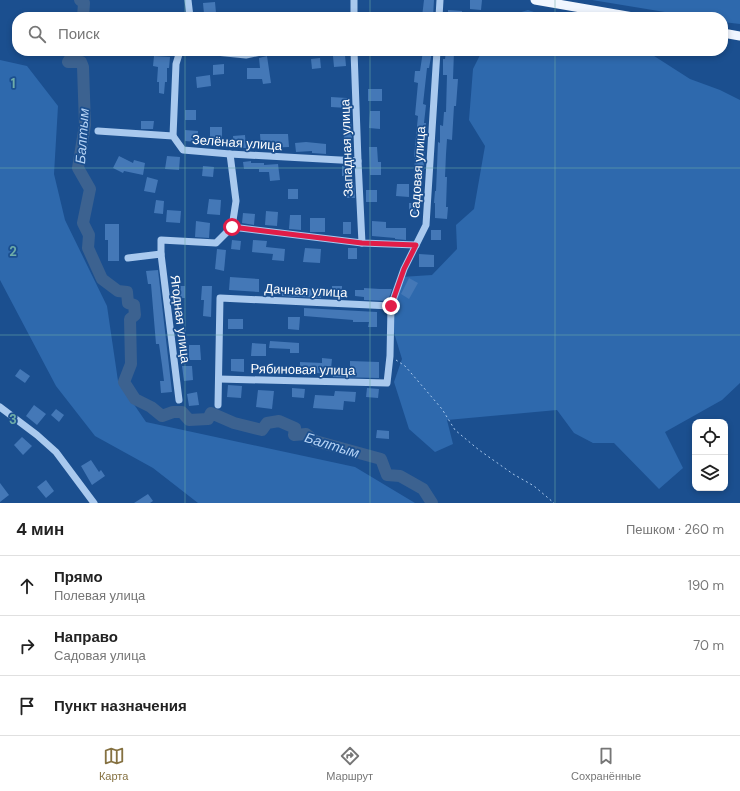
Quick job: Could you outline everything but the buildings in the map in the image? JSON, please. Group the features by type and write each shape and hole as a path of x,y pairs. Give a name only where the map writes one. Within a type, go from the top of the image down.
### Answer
{"main road":[{"path":"535,0 604,12"},
{"path":"728,34 740,36"}],"street":[{"path":"188,0 189,12"},
{"path":"354,0 354,12"},
{"path":"439,12 440,0"},
{"path":"173,136 176,64 178,56"},
{"name":"Западная улица","path":"354,56 362,243"},
{"name":"Садовая улица","path":"387,383 390,356 391,306 404,269 426,225 437,56"},
{"name":"Зелёная улица","path":"98,131 173,136 183,150 358,161"},
{"path":"230,154 236,200 232,227 362,243 416,245"},
{"name":"Ягодная улица","path":"179,400 161,254 161,240 216,243 232,227"},
{"path":"128,258 161,254"},
{"name":"Дачная улица","path":"219,379 220,298 391,306"},
{"path":"218,405 219,379"},
{"name":"Рябиновая улица","path":"219,379 387,383"},
{"path":"0,407 37,435 56,452 94,503"}],"path":[{"path":"390,356 405,366 442,409 455,430 479,450 534,486 554,503"}],"shaded area":[{"path":"592,0 740,0 740,24 728,23 728,12 665,12"},
{"path":"528,10 534,12 521,12"},
{"path":"480,56 654,56 690,79 720,90 740,100 740,383 722,400 665,432 683,468 659,489 614,443 593,443 574,433 557,410 447,420 453,444 435,452 409,429 394,382 402,359 389,316 401,277 432,275 457,249 456,225 474,209 485,146 469,120 473,69"},
{"path":"0,60 27,66 58,106 54,174 65,220 107,306 118,381 146,422 355,467 415,503 198,503 153,468 95,436 56,386 0,280"}],"waterway":[{"name":"Балтым","path":"80,0 84,3 83,12"},
{"name":"Балтым","path":"72,56 68,62 81,62 83,67 85,125 78,168 90,189 83,223 89,235 88,248 102,279 118,291 127,292 128,303 134,305 135,315 130,319 131,364 124,382 135,399 151,407 162,416 173,412 182,412 189,420 208,419 211,413 234,423 262,430 267,423 279,421 295,428 294,435 306,434 315,441 381,459 387,475 400,476 423,489 432,503"}],"route":[{"path":"232,227 362,243 416,245 404,269 391,306"}]}
